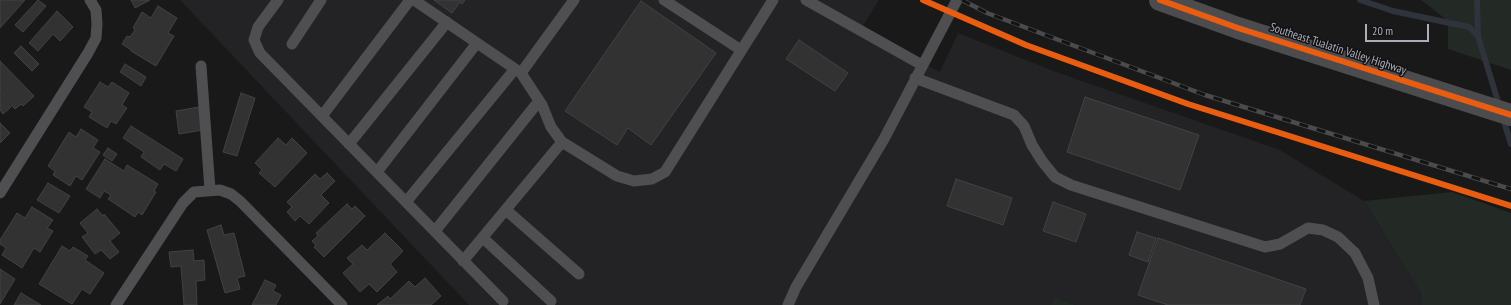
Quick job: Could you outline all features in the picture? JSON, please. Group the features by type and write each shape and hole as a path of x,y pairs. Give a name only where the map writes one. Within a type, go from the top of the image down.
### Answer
{"main road":[{"name":"Southeast Tualatin Valley Highway","path":"1160,0 1238,28 1511,115"}],"lane":[{"path":"0,193 96,38 96,10 90,0"},
{"path":"278,0 258,27 254,40 260,53 503,301"},
{"path":"292,44 321,0"},
{"path":"322,116 410,0"},
{"path":"414,0 518,71 539,101 551,127 562,142 617,176 634,181 652,179 665,172 773,0"},
{"path":"406,202 518,71 574,0"},
{"path":"664,0 742,50"},
{"path":"806,0 922,65"},
{"path":"788,305 796,288 884,140 957,0"},
{"path":"350,144 447,22"},
{"path":"376,172 477,43"},
{"path":"201,66 210,190"},
{"path":"916,78 1014,115 1024,126 1032,145 1042,161 1055,177 1071,185 1265,247 1280,244 1308,228 1323,230 1338,237 1355,253 1368,278 1374,305"},
{"path":"435,231 539,101"},
{"path":"464,261 562,142"},
{"path":"116,305 183,203 194,192 210,190 220,190 226,192 240,201 342,305"},
{"path":"506,210 579,274"},
{"path":"483,238 551,301"}],"shaded area":[{"path":"180,0 879,0 860,31 940,72 958,33 1056,72 1280,150 1364,201 1422,295 1422,305 1076,305 1055,297 1050,305 469,305"},
{"path":"1421,0 1511,0 1511,70 1448,49 1448,21"},
{"path":"1452,192 1511,213 1511,305 1422,305 1422,295 1364,201"},
{"path":"1055,297 1076,305 1050,305"}],"building":[{"path":"0,0 25,0 0,28"},
{"path":"38,0 46,6 23,32 15,25"},
{"path":"131,0 150,0 135,8"},
{"path":"434,0 465,0 462,4 460,2 452,13"},
{"path":"641,1 716,53 651,145 628,128 617,145 565,111"},
{"path":"158,6 177,18 168,33 174,36 156,66 122,44 127,36 130,37 135,30 133,28 142,12 151,18"},
{"path":"57,11 73,27 60,41 53,34 38,51 29,43"},
{"path":"799,40 848,73 835,91 786,59"},
{"path":"21,46 39,64 32,71 14,53"},
{"path":"0,61 34,96 23,106 21,104 15,109 0,93"},
{"path":"125,64 146,77 141,86 120,72"},
{"path":"100,82 108,87 112,82 129,93 122,105 127,108 116,124 111,121 107,128 89,117 92,112 84,107"},
{"path":"241,93 255,98 237,156 223,152"},
{"path":"0,95 11,107 3,114 0,110"},
{"path":"1085,97 1199,135 1180,190 1067,152"},
{"path":"199,107 203,130 179,134 176,111"},
{"path":"0,123 10,133 0,143"},
{"path":"131,126 183,159 176,171 164,164 160,170 141,157 144,152 123,138"},
{"path":"81,129 98,140 93,148 100,152 82,180 76,176 70,186 53,175 55,171 48,166 69,132 76,137"},
{"path":"278,138 286,145 292,138 307,153 275,187 259,173 262,170 255,163"},
{"path":"108,148 117,154 112,161 103,155"},
{"path":"105,159 124,171 127,165 158,184 154,191 156,192 142,215 138,212 135,217 108,199 111,195 104,191 100,198 86,189"},
{"path":"327,173 335,181 321,195 329,203 309,224 300,216 295,221 287,212 292,207 287,202 315,174 320,179"},
{"path":"956,179 1012,198 1003,225 947,206"},
{"path":"48,183 70,196 59,213 37,200"},
{"path":"1053,202 1086,214 1076,242 1043,231"},
{"path":"347,204 352,209 355,206 365,216 324,257 314,247 316,245 312,241 318,236 316,233"},
{"path":"32,207 53,220 47,228 53,231 40,252 34,248 22,268 2,255 6,248 0,244 0,240 17,213 25,218"},
{"path":"97,209 103,216 104,214 120,233 110,241 119,252 110,259 101,250 95,254 82,237 88,233 80,223"},
{"path":"221,225 224,235 234,233 245,276 237,278 240,289 225,293 207,230"},
{"path":"1137,232 1156,238 1148,262 1129,255"},
{"path":"385,233 403,251 390,264 397,272 377,292 369,284 360,292 343,273 353,264 347,258 362,245 367,250"},
{"path":"1158,238 1306,289 1300,305 1168,305 1138,295"},
{"path":"62,246 70,251 73,247 88,256 85,260 104,273 90,294 82,289 72,304 39,284"},
{"path":"193,250 194,261 204,260 205,280 196,281 197,305 184,305 181,266 171,267 169,252"},
{"path":"0,269 15,279 0,304"},
{"path":"425,278 441,296 431,305 377,305 388,296 390,299 409,281 415,287"},
{"path":"265,280 276,285 273,291 281,295 276,305 252,305"},
{"path":"21,293 41,305 14,305"}],"waterway":[{"path":"1360,0 1393,11 1469,27 1478,36"},
{"path":"1477,0 1478,36 1499,105"},
{"path":"1503,118 1511,144"}],"railway":[{"path":"962,0 987,13 1205,95 1511,189"}],"cycle path":[{"path":"923,0 1026,45 1188,104 1511,206"},
{"path":"1160,0 1238,28 1511,115"}]}
